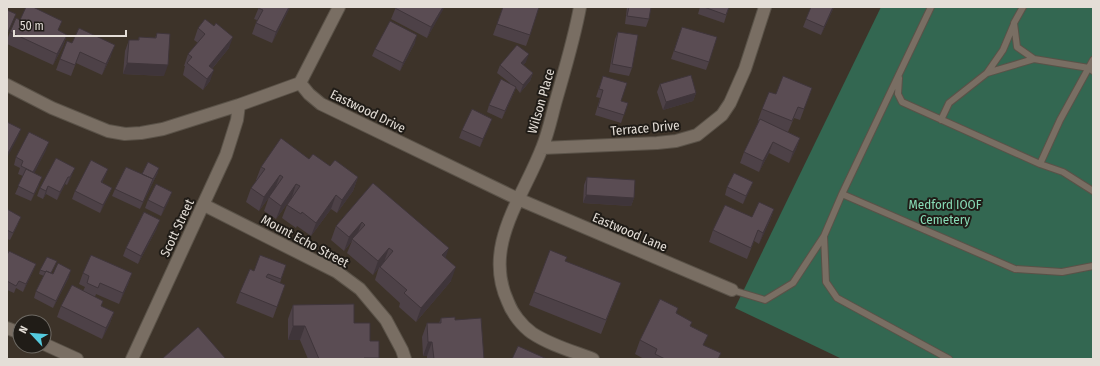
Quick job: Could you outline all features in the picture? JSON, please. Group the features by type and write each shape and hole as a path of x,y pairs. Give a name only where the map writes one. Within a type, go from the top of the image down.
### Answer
{"street":[{"path":"7,86 52,108 108,131 125,134 163,129 239,105 300,83 338,7"},
{"name":"Wilson Place","path":"518,199 542,148 564,75 580,7"},
{"name":"Terrace Drive","path":"542,148 676,141 697,135 722,115 730,103 745,69 765,7"},
{"name":"Eastwood Drive","path":"300,83 309,94 321,104 518,199"},
{"name":"Scott Street","path":"132,359 226,156 237,120 239,105"},
{"path":"518,199 503,237 499,258 499,275 503,292 509,306 530,332 547,342 593,359"},
{"name":"Eastwood Lane","path":"518,199 732,290"},
{"name":"Mount Echo Street","path":"204,204 337,272 360,289 386,320 402,350 405,359"},
{"path":"52,348 77,359"}],"lane":[{"path":"732,290 765,300 793,283 824,236 842,194 931,7"},
{"path":"941,120 949,103 987,73 1003,50 1022,7"},
{"path":"1014,23 1017,47 1034,59 1091,70"},
{"path":"987,73 1034,59"},
{"path":"1040,164 1060,120 1091,70 1093,60"},
{"path":"899,75 898,94 902,102 1040,164 1063,172 1093,191"},
{"path":"842,194 1015,269 1062,272 1093,266"},
{"path":"824,236 826,282 837,298 949,359"}],"green space":[{"name":"Medford IOOF Cemetery","path":"881,7 1093,7 1093,359 842,359 735,308"}],"building":[{"path":"26,7 33,7 62,21 58,30 67,35 57,54 10,32 16,18 20,20"},
{"path":"289,7 276,32 256,23 263,10 258,8"},
{"path":"443,7 431,27 395,8"},
{"path":"503,7 539,7 530,35 497,24"},
{"path":"629,7 651,7 649,19 627,16"},
{"path":"704,7 729,7 726,15"},
{"path":"811,7 833,7 824,27 806,19"},
{"path":"7,10 16,14 8,32 7,32"},
{"path":"205,19 214,26 216,23 233,37 209,66 214,70 207,79 187,63 192,57 188,54 205,34 198,28"},
{"path":"390,21 417,35 403,63 375,49"},
{"path":"682,27 717,37 709,62 674,51"},
{"path":"79,28 115,45 106,64 80,52 75,65 60,59 67,41 72,43"},
{"path":"618,32 638,35 632,68 612,64"},
{"path":"157,33 170,34 168,65 127,63 129,40 139,40 139,37 156,38"},
{"path":"517,45 529,54 521,63 533,73 523,85 500,65"},
{"path":"691,75 696,93 666,102 660,84"},
{"path":"603,76 627,83 621,101 628,103 624,115 598,107 603,90 599,89"},
{"path":"783,76 812,88 804,109 798,107 792,121 762,109 769,92 776,94"},
{"path":"501,79 516,87 505,111 489,105"},
{"path":"472,109 492,119 483,139 462,130"},
{"path":"760,119 800,138 793,152 773,142 763,161 744,152"},
{"path":"7,122 21,129 7,155"},
{"path":"29,132 49,142 33,172 21,166 23,161 16,157"},
{"path":"281,138 309,159 313,154 330,166 335,160 358,177 342,200 336,195 316,223 302,212 301,214 287,205 300,186 296,184 281,206 269,197 283,177 280,175 264,197 251,188 265,169 261,167"},
{"path":"56,158 75,168 60,192 48,186 46,191 40,188"},
{"path":"91,160 108,169 101,182 112,188 103,205 75,191"},
{"path":"148,162 159,168 153,179 142,174"},
{"path":"126,167 153,179 143,202 115,189"},
{"path":"26,169 42,177 34,194 18,186"},
{"path":"734,173 753,182 746,196 727,187"},
{"path":"587,177 635,180 634,198 586,195"},
{"path":"373,183 449,248 442,255 456,267 421,308 404,293 407,290 380,267 393,251 389,248 378,261 352,239 365,225 362,222 349,237 336,226"},
{"path":"156,184 172,192 164,208 148,200"},
{"path":"759,202 774,209 763,233 758,230 751,248 713,230 725,205 752,217"},
{"path":"7,209 21,217 13,233 7,230"},
{"path":"144,212 160,220 141,256 126,248"},
{"path":"550,250 567,257 565,261 621,283 606,320 534,292"},
{"path":"9,251 36,264 26,284 19,281 16,286 7,281 7,255"},
{"path":"91,255 132,273 123,293 100,283 98,288 87,283 89,276 83,273"},
{"path":"260,255 286,265 281,279 268,274 266,277 285,285 277,307 240,292 250,269 254,271"},
{"path":"47,257 57,261 51,273 40,270"},
{"path":"58,263 71,270 56,301 36,291 46,271 53,274"},
{"path":"72,285 103,301 101,306 114,312 106,328 61,306"},
{"path":"660,299 678,308 676,313 692,322 690,326 708,335 703,345 721,353 718,359 665,359 655,354 657,349 640,340"},
{"path":"354,304 354,323 370,323 370,341 379,341 379,358 319,359 305,326 293,326 293,305"},
{"path":"455,317 455,320 481,318 484,359 434,359 432,342 428,342 427,323 441,323 441,318"},
{"path":"198,327 226,359 163,358"},
{"path":"518,346 547,359 512,359"}]}
